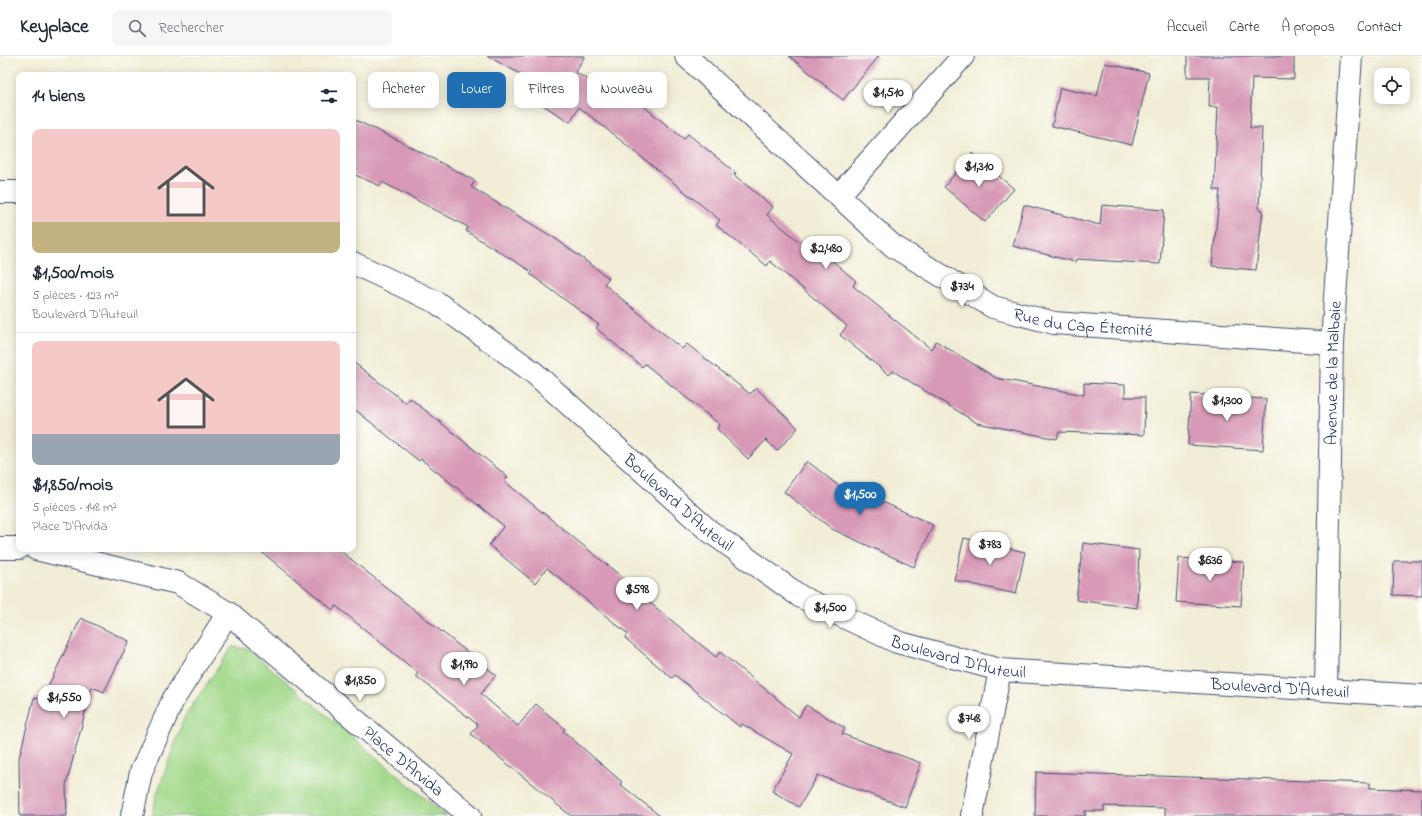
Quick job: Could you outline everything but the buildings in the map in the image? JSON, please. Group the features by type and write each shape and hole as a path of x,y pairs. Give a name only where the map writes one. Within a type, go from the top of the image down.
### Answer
{"street":[{"name":"Rue du Cap Éternité","path":"686,56 893,246 993,307 1054,323 1332,342"},
{"path":"839,195 963,56"},
{"name":"Avenue de la Malbaie","path":"1326,690 1332,342 1351,56"},
{"path":"0,192 16,192"},
{"name":"Boulevard D'Auteuil","path":"356,264 436,302 533,372 708,530 802,597 897,642 1000,670 1422,696"},
{"path":"0,548 16,548"},
{"name":"Place D'Arvida","path":"49,552 178,583 228,613 470,816"},
{"path":"132,816 142,772 173,700 228,613"},
{"path":"972,816 1000,670"}],"green space":[{"path":"232,647 248,649 446,816 152,816 156,797 184,718"}]}
